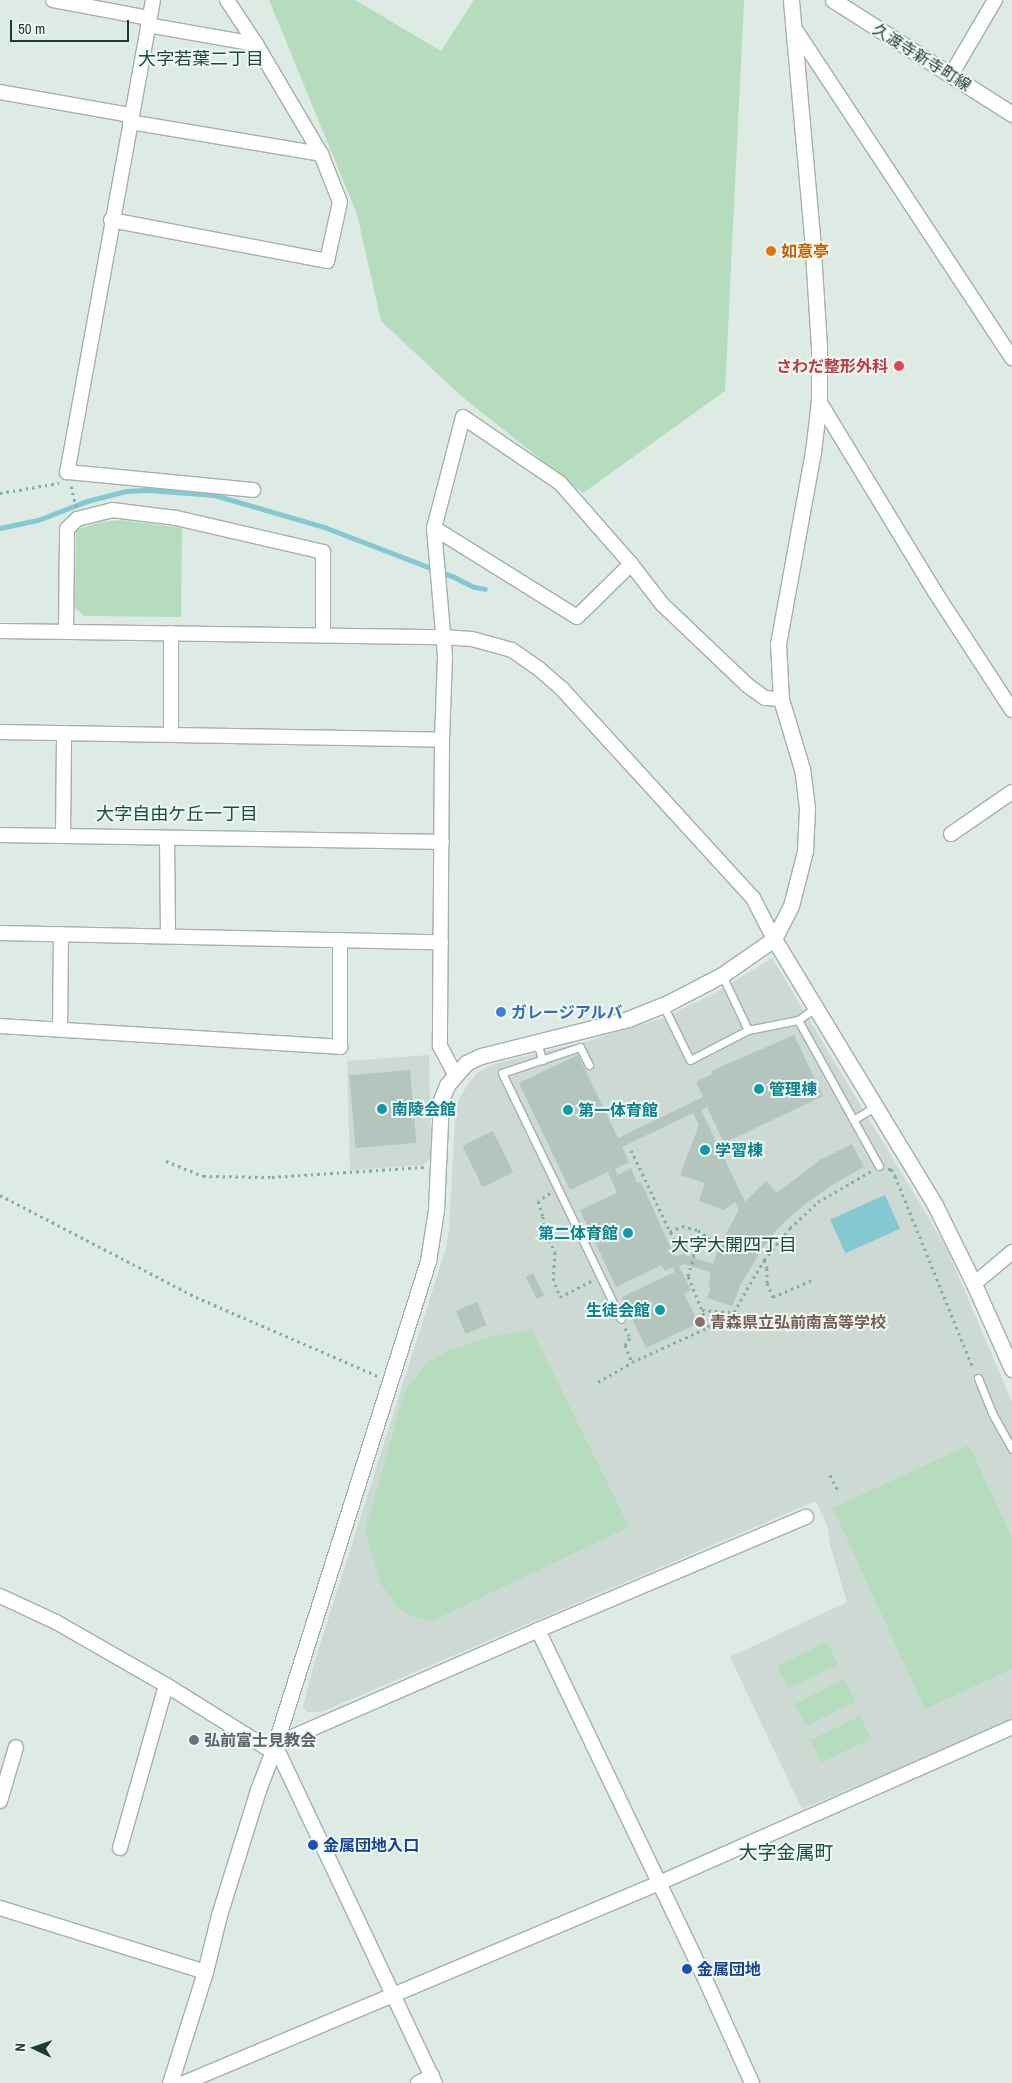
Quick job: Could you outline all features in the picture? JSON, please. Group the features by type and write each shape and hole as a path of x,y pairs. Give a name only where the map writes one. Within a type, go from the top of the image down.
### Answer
{"street":[{"path":"53,0 256,44"},
{"path":"153,0 67,472 253,490"},
{"path":"112,220 327,260 340,202 321,154 256,44 227,0"},
{"path":"170,2083 204,1972 219,1914 258,1790 275,1745 428,1261 436,1210 441,1100 446,1085 466,1063 481,1056 628,1019 722,975 774,939 791,906 805,851 807,808 802,769 781,699 778,644 813,452 819,401 819,347 812,236 790,0"},
{"name":"久渡寺新寺町線","path":"832,0 1012,114"},
{"path":"951,75 996,0"},
{"path":"793,26 1012,358"},
{"path":"0,92 321,154"},
{"path":"819,401 935,592 1012,710"},
{"path":"455,1074 440,1046 442,740 445,658 434,528 463,417 560,483 631,564 662,604 747,685 765,698 781,699"},
{"path":"66,632 67,529 77,519 112,510 176,518 323,552 323,636"},
{"path":"434,528 577,617 631,564"},
{"path":"0,631 443,637 472,639 512,650 538,668 562,689 753,898 774,939 935,1205 974,1284 1012,1369"},
{"path":"171,633 171,735"},
{"path":"0,732 442,740"},
{"path":"62,836 64,733"},
{"path":"951,834 1012,792"},
{"path":"0,835 442,842"},
{"path":"167,838 168,936"},
{"path":"0,933 441,942"},
{"path":"60,1029 61,934"},
{"path":"0,1026 340,1047 340,940"},
{"path":"974,1284 1012,1252"},
{"path":"0,1596 56,1622 166,1685 267,1748 538,1630 806,1517"},
{"path":"538,1630 752,2083"},
{"path":"120,1848 166,1685"},
{"path":"184,2083 659,1883 1012,1727"},
{"path":"275,1745 434,2080 418,2083"},
{"path":"0,1801 16,1747"},
{"path":"0,1908 204,1972"}],"lane":[{"path":"722,975 748,1030"},
{"path":"663,1004 690,1060 748,1030 798,1020 816,1008"},
{"path":"798,1020 879,1166"},
{"path":"538,1042 542,1060"},
{"path":"589,1065 580,1047 502,1073 621,1320"},
{"path":"853,1120 875,1107"},
{"path":"978,1378 992,1413 1012,1449"}],"path":[{"path":"0,493 58,484 67,472"},
{"path":"598,1382 632,1362 709,1326 688,1276 694,1256 690,1249 677,1246 631,1150"},
{"path":"166,1161 202,1176 272,1177 439,1166"},
{"path":"702,1310 734,1312 764,1260 790,1228 818,1202 879,1166 891,1170 895,1176 978,1378"},
{"path":"0,1195 196,1297 390,1381"},
{"path":"539,1198 543,1228 555,1252 553,1278 560,1296 600,1277"},
{"path":"670,1232 682,1226 698,1230 719,1246"},
{"path":"764,1260 768,1268 767,1283 773,1297 812,1280"},
{"path":"621,1320 630,1338 625,1345 632,1362"},
{"path":"830,1475 838,1491"}],"shaded area":[{"name":"青森県立弘前南高等学校","path":"772,958 946,1247 1012,1402 1012,1721 802,1809 730,1657 847,1602 830,1545 828,1528 816,1501 321,1712 307,1712 303,1707 314,1664 446,1248 449,1231 455,1116 458,1101 468,1084 477,1073 494,1064 588,1041 663,1018 715,993"},
{"path":"429,1055 431,1157 424,1165 350,1170 347,1061"}],"green space":[{"path":"269,0 355,0 441,51 474,0 744,0 725,391 583,493 460,395 381,321 357,214"},
{"path":"121,520 182,528 181,617 84,616 75,608 76,530 101,522"},
{"path":"532,1330 629,1527 432,1621 412,1616 398,1608 381,1584 365,1531 405,1391 426,1363 450,1350 489,1337"},
{"path":"969,1445 1012,1538 1012,1669 925,1709 833,1508"},
{"path":"827,1642 838,1664 789,1689 778,1666"},
{"path":"844,1679 855,1701 806,1726 795,1704"},
{"path":"860,1716 871,1738 822,1763 811,1740"}],"water":[{"path":"885,1195 900,1229 845,1253 830,1219"}],"building":[{"path":"794,1035 823,1096 724,1143 707,1107 701,1110 745,1202 766,1181 777,1193 820,1160 852,1144 864,1167 832,1185 804,1205 778,1228 762,1249 741,1284 732,1306 707,1298 711,1287 709,1286 710,1272 684,1264 679,1266 691,1290 684,1294 699,1323 646,1348 622,1297 675,1272 673,1267 665,1271 662,1265 616,1287 580,1210 617,1193 608,1172 570,1190 519,1083 578,1055 618,1138 703,1097 696,1082 712,1074 711,1071","holes":["693,1113 699,1125 680,1175 705,1183 699,1201 724,1210 735,1202 739,1210 719,1246 713,1264 683,1254 675,1257 641,1182 637,1183 631,1168 618,1175 615,1169 629,1162 622,1147"]},
{"name":"南陵会館","path":"410,1070 416,1143 356,1148 349,1075"},
{"path":"493,1131 513,1172 483,1187 462,1146"},
{"path":"533,1273 544,1295 537,1299 526,1277"},
{"path":"477,1302 487,1325 466,1334 456,1311"}],"waterway":[{"path":"0,528 38,520 87,501 126,491 148,490 214,495 324,527 454,577 474,587 485,589"}],"place":[{"name":"如意亭","path":"771,251"},
{"name":"さわだ整形外科","path":"899,366"},
{"name":"ガレージアルバ","path":"501,1012"},
{"name":"管理棟","path":"759,1089"},
{"name":"南陵会館","path":"382,1109"},
{"name":"第一体育館","path":"568,1110"},
{"name":"学習棟","path":"705,1150"},
{"name":"第二体育館","path":"628,1233"},
{"name":"生徒会館","path":"660,1310"},
{"name":"青森県立弘前南高等学校","path":"700,1322"},
{"name":"弘前富士見教会","path":"194,1740"},
{"name":"金属団地入口","path":"313,1845"},
{"name":"金属団地","path":"687,1969"}],"district":[{"name":"大字若葉二丁目","path":"201,59"},
{"name":"大字自由ケ丘一丁目","path":"177,814"},
{"name":"大字大開四丁目","path":"734,1245"},
{"name":"大字金属町","path":"786,1853"}]}
